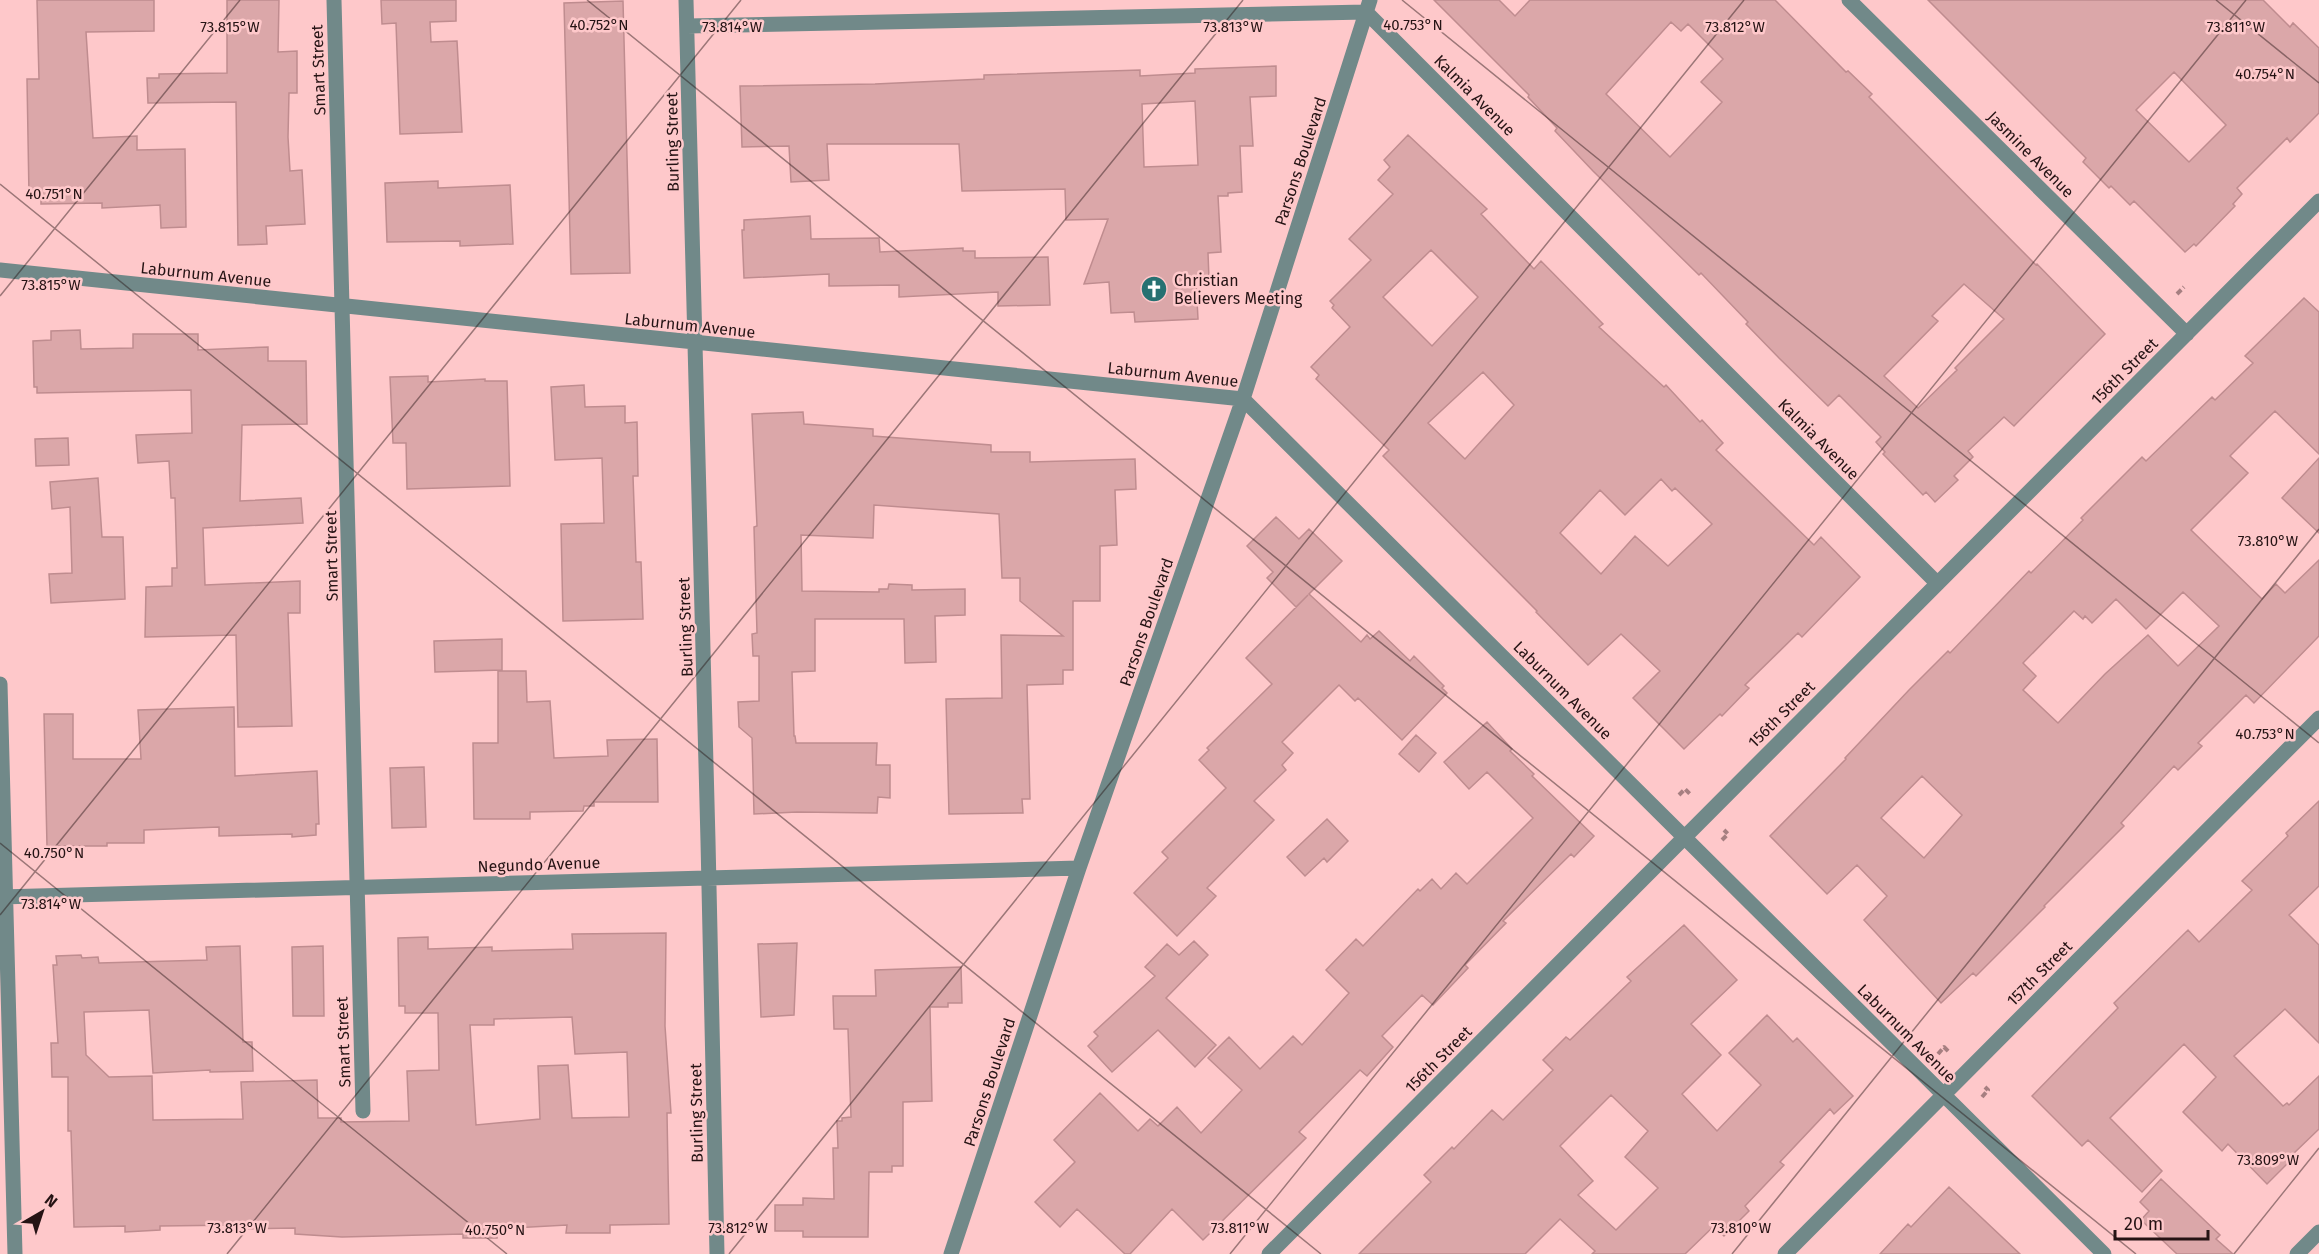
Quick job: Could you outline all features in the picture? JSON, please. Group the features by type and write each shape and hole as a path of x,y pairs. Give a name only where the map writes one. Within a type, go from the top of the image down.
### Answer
{"street":[{"name":"Smart Street","path":"334,0 363,1111"},
{"name":"Burling Street","path":"686,0 717,1254"},
{"name":"Jasmine Avenue","path":"1849,0 2187,334"},
{"path":"687,26 1368,6"},
{"name":"Parsons Boulevard","path":"951,1254 1080,868 1243,399 1368,6"},
{"name":"Kalmia Avenue","path":"1368,6 1937,583"},
{"name":"156th Street","path":"1269,1254 2319,201"},
{"name":"Laburnum Avenue","path":"0,270 695,344 1243,399 2104,1254"},
{"path":"0,684 3,897 15,1254"},
{"name":"157th Street","path":"1785,1254 2319,718"},
{"name":"Negundo Avenue","path":"3,897 1080,868"},
{"path":"2297,1254 2319,1232"}],"path":[{"path":"2176,294 2184,287"},
{"path":"1679,795 1685,789 1690,794"},
{"path":"1722,840 1728,834"},
{"path":"1938,1054 1944,1047 1950,1053"},
{"path":"1982,1097 1988,1090"}],"building":[{"path":"37,0 154,0 154,31 86,32 93,138 137,136 137,150 185,149 186,227 161,228 160,205 102,208 102,203 41,204 41,195 29,195 27,79 39,79"},
{"path":"227,0 279,0 278,52 297,51 297,93 289,93 288,137 290,171 302,170 305,224 266,226 267,244 238,245 236,102 148,103 147,78 159,78 159,74 227,73"},
{"path":"381,0 456,0 456,21 430,22 431,42 457,41 462,132 400,134 396,23 382,24"},
{"path":"1434,0 1499,0 1515,16 1530,0 1775,0 1846,72 1848,71 1872,94 1869,97 2105,334 2014,426 2004,417 1968,451 1973,457 1954,476 1958,480 1935,502 1926,492 1923,495 1883,454 1885,452 1876,442 1881,437 1839,395 1828,406 1779,358 1701,273 1699,275 1593,171 1555,131 1557,128 1528,97 1529,95","holes":["1671,22 1681,31 1688,24 1723,59 1701,82 1722,102 1670,157 1606,94","1964,284 2004,319 1918,408 1884,376 1938,321 1932,316"]},
{"path":"1928,0 2263,0 2290,27 2293,23 2319,48 2319,113 2290,142 2287,138 2237,188 2242,194 2233,204 2235,206 2196,246 2194,244 2185,252 2134,201 2130,205 2111,186 2109,188 2083,162 2086,158","holes":["2174,72 2226,125 2189,162 2136,110"]},
{"path":"623,1 630,273 571,274 564,3"},
{"path":"1276,66 1276,96 1250,97 1253,146 1240,146 1242,192 1218,196 1221,252 1208,253 1209,279 1196,280 1198,319 1135,322 1134,312 1111,313 1109,282 1084,284 1108,219 1066,220 1065,189 962,191 959,144 827,144 829,180 791,182 789,146 742,147 740,86 875,84 984,79 984,75 1140,70 1140,76 1195,73 1195,69","holes":["1195,101 1198,165 1144,167 1142,104"]},
{"path":"1408,135 1487,209 1481,214 1534,269 1541,261 1603,324 1599,327 1664,387 1666,385 1700,422 1702,420 1723,443 1716,450 1814,545 1821,537 1860,577 1802,637 1798,633 1745,685 1749,688 1722,716 1720,714 1684,749 1633,698 1660,671 1621,634 1588,665 1383,456 1389,450 1316,379 1319,375 1311,367 1350,327 1332,308 1334,305 1330,301 1371,260 1349,239 1393,194 1378,180 1390,167 1384,160","holes":["1431,250 1478,297 1432,346 1383,297","1483,372 1514,405 1465,459 1428,423","1661,479 1672,491 1675,488 1712,524 1668,566 1635,536 1601,574 1560,533 1600,490 1625,515"]},
{"path":"438,181 438,188 510,185 513,244 460,246 460,241 387,242 385,183"},
{"path":"810,216 811,239 879,238 880,252 963,248 963,251 975,251 975,258 1048,257 1050,305 998,306 998,292 899,297 899,285 829,286 829,274 744,278 742,230 744,230 744,220"},
{"path":"2304,298 2319,312 2319,454 2275,411 2230,456 2248,473 2191,530 2262,599 2276,584 2285,593 2319,560 2319,636 2254,703 2246,695 2198,743 2202,746 2178,770 2174,766 2121,823 2124,826 2045,907 1976,976 1973,973 1941,1003 1864,920 1887,896 1857,865 1827,894 1770,836 1846,759 1909,690 1948,651 1950,653 2029,571 2031,573 2083,520 2081,518 2142,457 2146,461 2212,397 2215,400 2253,363 2245,356","holes":["2183,592 2219,626 2178,666 2148,635 2105,674 2058,723 2023,690 2036,676 2023,663 2074,611 2083,619 2085,616 2092,623 2116,599 2146,629","1922,776 1962,815 1924,858 1881,818"]},
{"path":"80,330 81,349 133,348 133,334 198,334 198,350 268,347 268,361 306,361 307,424 242,425 240,501 301,498 303,523 203,528 205,585 300,581 300,613 288,613 292,726 238,727 236,635 145,637 146,587 172,586 172,568 177,568 175,498 171,498 169,461 138,463 136,435 192,433 191,390 37,393 37,387 34,387 33,341 51,340 51,331"},
{"path":"428,376 428,382 485,379 485,381 507,381 510,486 407,489 406,443 393,443 390,377"},
{"path":"584,385 585,407 625,406 625,423 637,422 638,476 633,476 636,562 641,562 643,619 563,621 561,524 604,523 602,458 555,460 551,387"},
{"path":"803,412 804,424 873,429 873,436 991,445 991,452 1030,452 1030,462 1135,459 1136,489 1115,490 1117,545 1100,546 1100,601 1073,601 1073,670 1063,670 1063,684 1027,685 1030,799 1022,799 1023,813 949,814 946,699 1002,698 1001,635 1063,636 1020,601 1020,578 1002,578 999,514 874,505 873,538 801,535 802,591 879,592 879,589 888,589 889,584 912,585 912,590 965,589 965,615 935,616 936,662 905,663 904,619 815,619 815,671 792,672 796,743 877,743 876,765 890,765 890,798 878,797 877,813 754,814 752,738 739,727 738,702 759,701 759,656 753,656 752,634 757,633 754,527 757,526 752,414"},
{"path":"68,438 69,465 36,466 35,439"},
{"path":"2319,458 2319,533 2282,498"},
{"path":"98,478 102,537 123,537 125,599 51,603 49,574 72,573 70,507 52,509 50,482"},
{"path":"1276,517 1299,539 1309,529 1342,561 1309,594 1361,642 1367,635 1370,639 1379,631 1410,661 1414,656 1444,686 1442,688 1447,693 1402,740 1358,698 1355,701 1339,685 1282,742 1293,753 1282,765 1286,770 1254,801 1274,820 1207,888 1216,896 1177,936 1134,893 1168,858 1162,852 1226,788 1199,760 1209,750 1207,748 1272,684 1246,658 1308,595 1296,607 1267,578 1273,572 1247,546"},
{"path":"502,639 502,670 435,672 434,641"},
{"path":"498,671 526,671 527,702 550,701 554,758 608,756 607,740 657,739 658,802 594,802 594,806 584,806 583,811 530,812 530,819 474,819 473,743 498,743"},
{"path":"234,707 235,776 317,771 319,824 316,824 316,835 219,836 219,827 144,830 144,843 107,843 107,846 47,846 44,714 73,714 73,759 141,759 138,710"},
{"path":"1487,722 1512,749 1510,751 1534,774 1532,776 1594,836 1574,857 1571,854 1503,921 1506,923 1465,965 1468,968 1433,1005 1422,995 1382,1036 1393,1047 1367,1076 1360,1070 1299,1132 1306,1138 1203,1240 1172,1209 1130,1254 1125,1254 1077,1209 1060,1227 1035,1202 1075,1162 1054,1140 1100,1093 1138,1131 1150,1119 1158,1126 1177,1107 1201,1133 1242,1090 1208,1058 1229,1037 1260,1069 1293,1036 1302,1045 1349,993 1326,970 1356,939 1363,946 1418,889 1420,891 1432,879 1441,889 1456,873 1467,884 1533,818 1487,772 1469,789 1444,762"},
{"path":"1416,735 1436,753 1419,772 1399,754"},
{"path":"424,767 426,827 392,828 390,768"},
{"path":"2319,801 2319,886 2289,915 2319,945 2319,1043 2285,1009 2234,1056 2283,1106 2287,1103 2289,1105 2319,1076 2319,1129 2267,1184 2228,1144 2222,1151 2183,1112 2216,1077 2184,1044 2110,1118 2162,1171 2142,1192 2088,1140 2082,1146 2032,1096 2118,1008 2114,1003 2188,930 2199,942 2252,890 2242,881 2288,836 2286,833"},
{"path":"1327,819 1348,841 1327,862 1324,858 1305,876 1287,857"},
{"path":"1684,925 1737,980 1691,1024 1721,1055 1682,1094 1717,1131 1761,1085 1729,1053 1767,1015 1793,1042 1797,1038 1853,1096 1834,1114 1830,1109 1780,1162 1784,1165 1745,1206 1749,1211 1724,1236 1714,1226 1685,1254 1592,1254 1595,1251 1560,1219 1525,1254 1359,1254 1431,1182 1424,1175 1452,1147 1454,1149 1492,1110 1503,1120 1553,1070 1543,1060 1566,1037 1570,1040 1631,981 1627,977","holes":["1611,1095 1648,1131 1625,1157 1658,1188 1616,1230 1578,1195 1593,1181 1560,1146"]},
{"path":"666,933 665,1026 671,1113 667,1113 669,1224 610,1225 610,1233 566,1233 567,1225 497,1229 497,1238 463,1238 463,1234 342,1237 295,1234 295,1228 239,1229 239,1225 160,1226 160,1230 125,1232 125,1226 74,1227 71,1131 68,1131 68,1077 52,1077 51,1043 58,1043 53,965 57,965 56,956 98,957 99,963 207,960 206,947 240,946 243,1042 252,1042 253,1071 210,1072 210,1070 153,1073 149,1010 84,1012 86,1055 109,1077 152,1076 153,1120 243,1119 241,1082 317,1080 318,1118 341,1118 341,1122 409,1121 407,1071 439,1070 438,1013 405,1013 405,1006 399,1006 398,938 428,937 428,949 492,947 492,951 573,949 572,934","holes":["572,1017 575,1054 627,1052 629,1117 572,1118 568,1065 538,1066 540,1119 476,1125 470,1025 494,1025 494,1019"]},
{"path":"1194,941 1208,955 1166,998 1216,1045 1195,1067 1158,1030 1112,1072 1088,1046 1098,1036 1094,1032 1155,976 1145,967 1167,944 1179,955"},
{"path":"797,943 794,1015 761,1017 758,944"},
{"path":"323,946 324,1016 293,1016 292,947"},
{"path":"961,967 962,1003 948,1003 948,1007 930,1007 932,1101 903,1102 903,1166 892,1166 892,1172 869,1172 868,1237 803,1237 803,1231 775,1231 775,1205 803,1205 803,1198 834,1199 833,1148 838,1148 837,1121 851,1117 848,1029 834,1029 833,996 876,996 875,970"},
{"path":"2161,1179 2220,1235 2216,1239 2233,1254 2177,1254 2141,1220 2149,1211 2140,1202"},
{"path":"1949,1187 2020,1254 1880,1254 1908,1224 1911,1227"}],"place":[{"name":"Christian Believers Meeting","path":"1154,289"}]}
